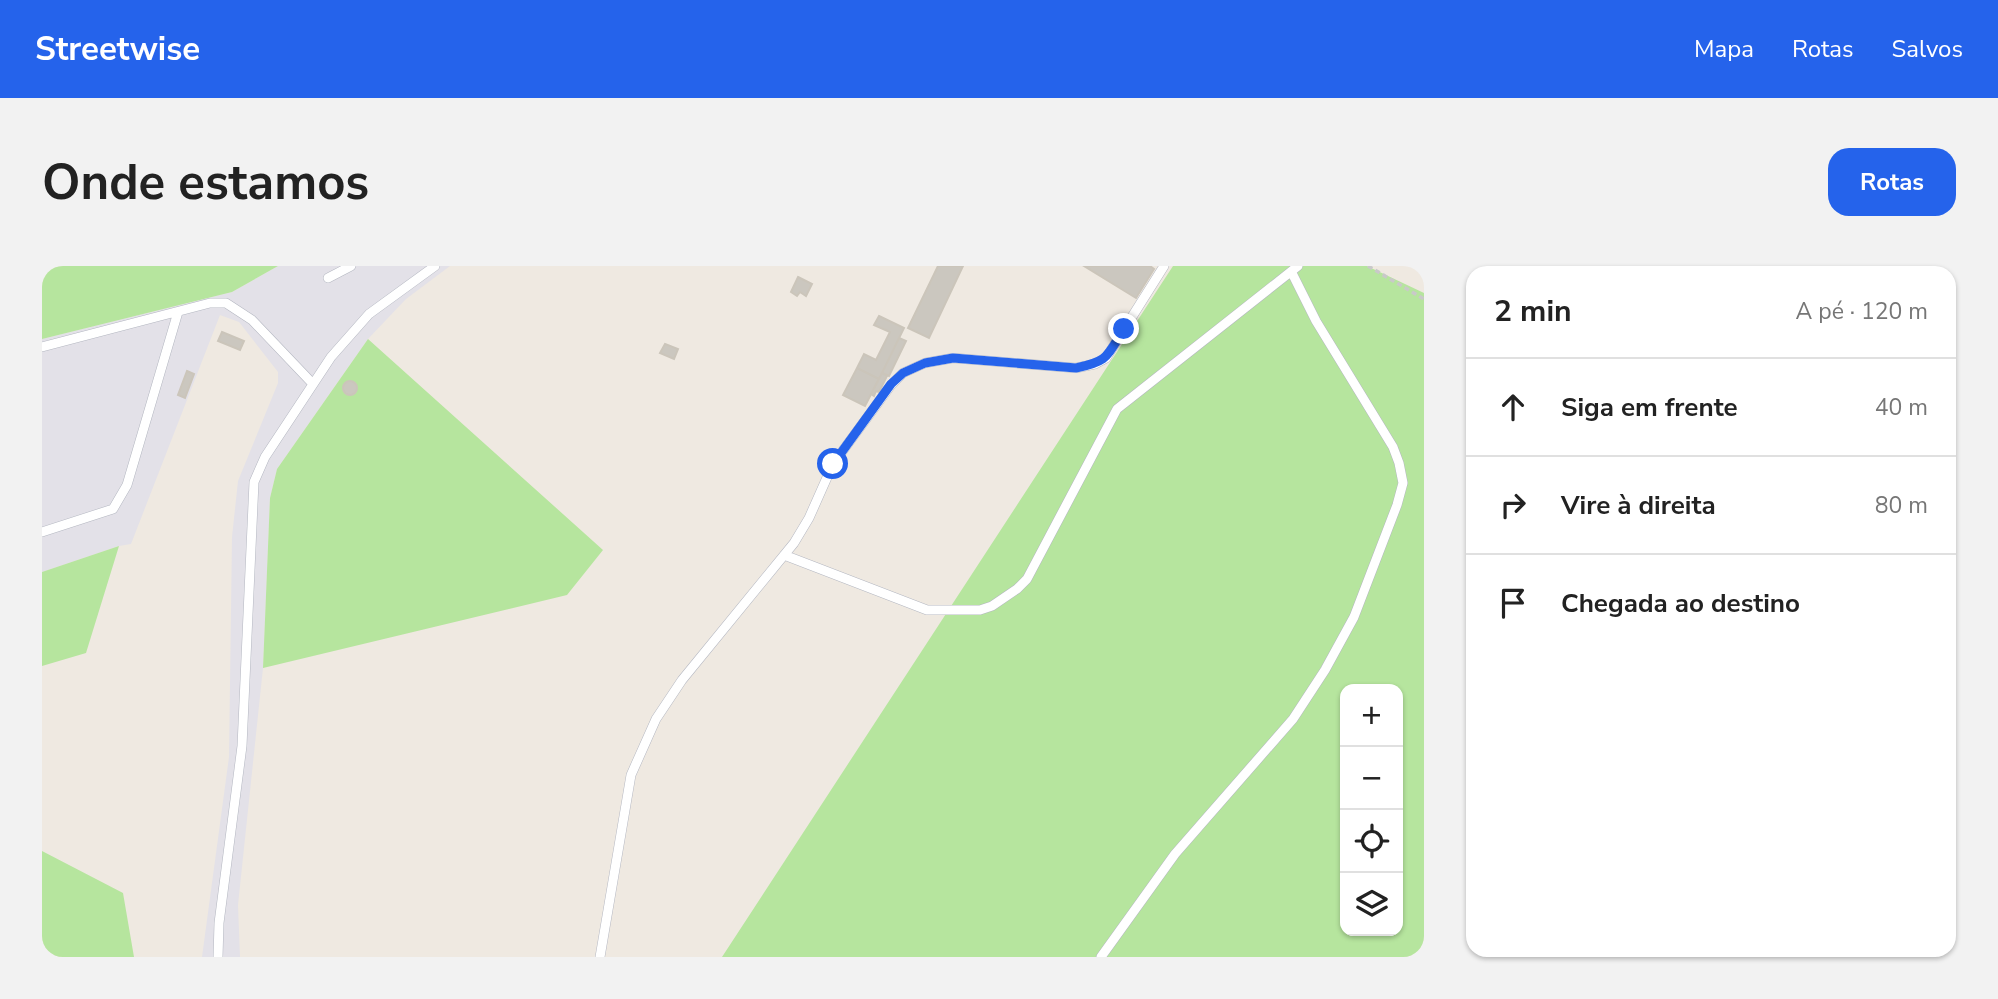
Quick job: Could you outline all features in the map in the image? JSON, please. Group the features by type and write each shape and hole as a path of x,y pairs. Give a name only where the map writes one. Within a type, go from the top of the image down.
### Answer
{"lane":[{"path":"328,278 351,266"},
{"path":"218,957 219,923 242,746 254,482 265,457 331,357 369,314 435,266"},
{"path":"600,957 631,775 656,719 682,680 794,544 833,464 891,384 903,373 925,363 953,358 1076,368 1095,364 1106,358 1164,266"},
{"path":"785,555 927,610 980,610 992,606 1027,579 1116,409 1295,269 1315,321 1393,447 1403,483 1397,505 1354,617 1325,670 1293,719 1175,854 1101,957"},
{"path":"42,347 210,303 226,303 252,320 313,384"},
{"path":"42,532 116,506 127,485 178,312"}],"path":[{"path":"1368,266 1424,299"}],"shaded area":[{"path":"278,266 450,266 406,299 368,339 277,469 270,498 263,668 238,905 240,957 202,957 229,757 232,537 238,481 278,383 278,372 239,322 220,315 131,544 42,572 42,339 232,292"}],"green space":[{"path":"42,266 278,266 232,292 42,339"},
{"path":"1173,266 1367,266 1424,293 1424,957 722,957"},
{"path":"368,339 603,550 567,595 263,668 270,498 277,469"},
{"path":"119,546 86,653 42,666 42,572"},
{"path":"42,851 123,893 134,957 42,957"}],"building":[{"path":"938,266 963,266 929,338 908,328"},
{"path":"1084,266 1150,266 1154,269 1136,298"},
{"path":"798,277 812,284 806,296 800,292 797,296 791,292"},
{"path":"879,316 904,328 879,379 857,368 864,354 876,360 890,332 874,325"},
{"path":"222,332 244,341 240,350 218,341"},
{"path":"899,338 906,341 889,376 882,373"},
{"path":"665,344 678,349 674,359 660,353"},
{"path":"857,368 879,379 865,406 843,395"},
{"path":"187,371 194,374 185,398 178,395"},
{"path":"882,373 887,376 874,396 871,394"},
{"path":"347,381 353,381 357,388 353,395 347,395 343,391 343,385"}],"route":[{"path":"833,464 891,384 903,373 925,363 953,358 1076,368 1095,364 1106,358 1124,329"}]}
